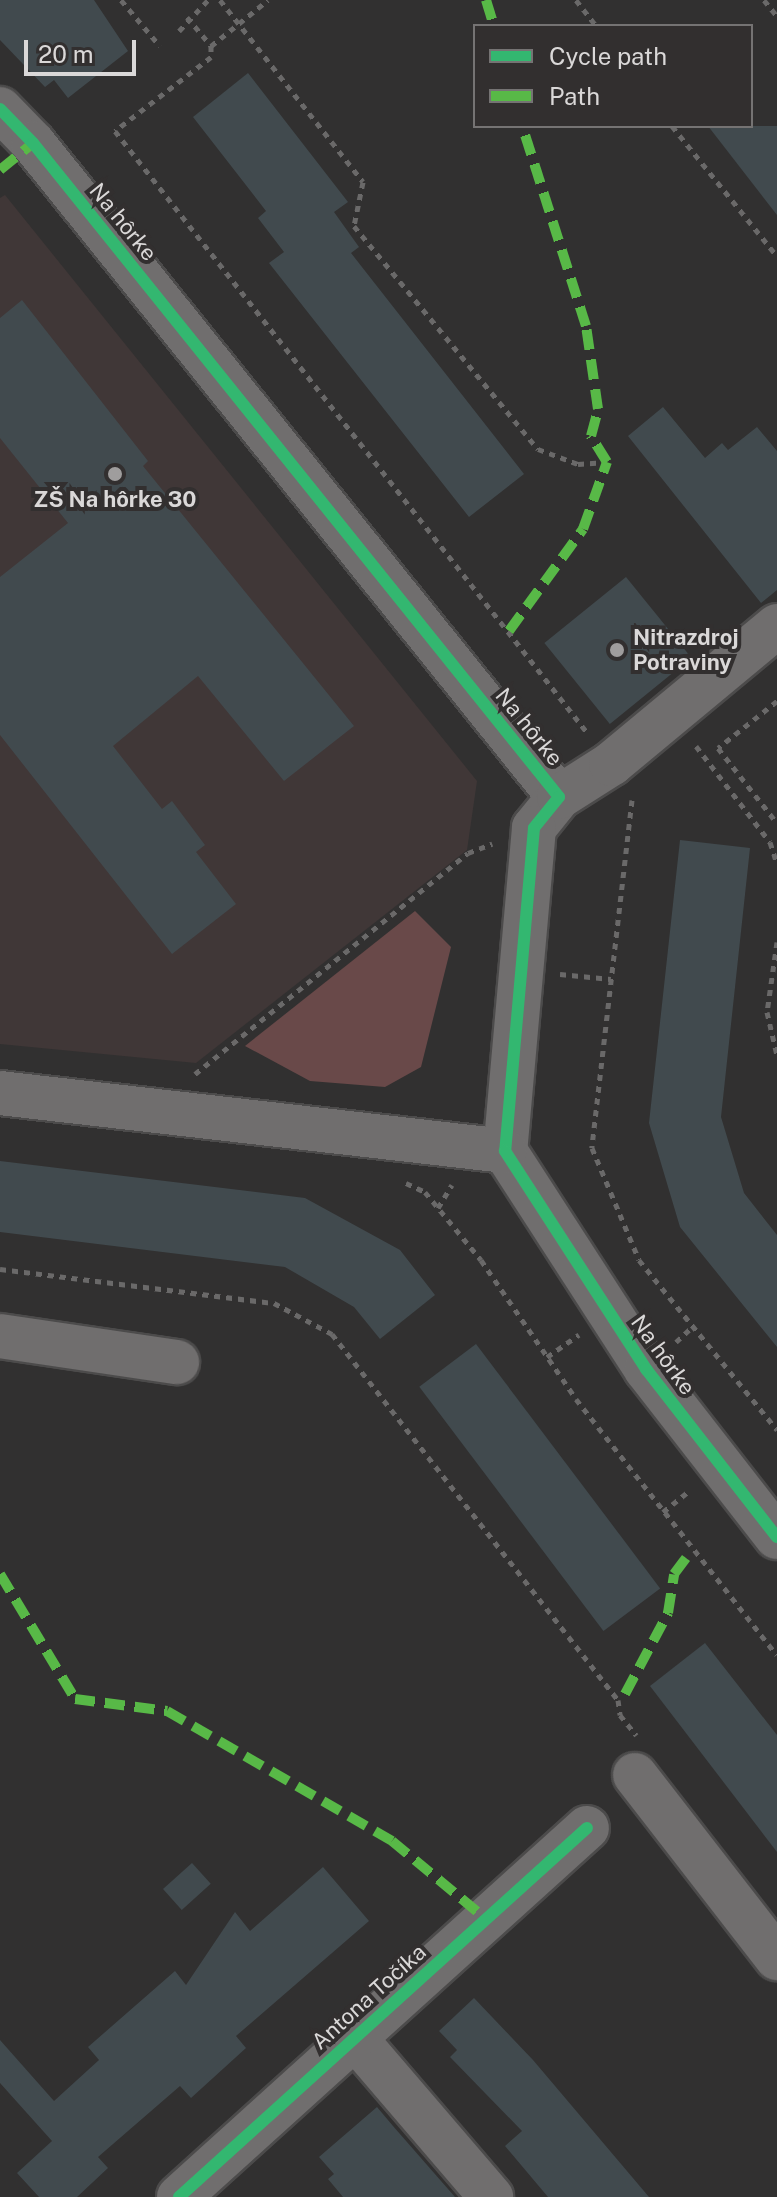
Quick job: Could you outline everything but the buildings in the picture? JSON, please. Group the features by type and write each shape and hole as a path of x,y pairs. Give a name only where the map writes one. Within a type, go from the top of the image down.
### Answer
{"street":[{"name":"Na hôrke","path":"0,109 33,143 547,812 611,764 777,626"},
{"path":"0,1093 505,1151 520,970 547,812"},
{"name":"Na hôrke","path":"505,1151 646,1369 777,1537"},
{"path":"0,1336 177,1362"},
{"path":"640,1761 777,1958"},
{"name":"Antona Točíka","path":"179,2197 587,1828"},
{"path":"354,2037 491,2197"}],"path":[{"path":"121,0 160,46"},
{"path":"179,31 187,17 208,0"},
{"path":"220,0 363,182 354,226 538,449 578,464 607,462"},
{"path":"211,46 268,0"},
{"path":"576,0 594,24"},
{"path":"764,0 777,16"},
{"path":"187,17 211,46 211,57 115,131 611,764"},
{"path":"674,128 777,256"},
{"path":"777,701 718,748 777,823"},
{"path":"688,735 770,842 777,863"},
{"path":"630,807 592,1148 639,1260 777,1430"},
{"path":"190,1114 196,1070 468,853 547,812"},
{"path":"777,942 767,1012 777,1055"},
{"path":"520,970 611,979"},
{"path":"398,1179 425,1192 481,1260 576,1399 777,1655"},
{"path":"0,1269 274,1303 332,1334 618,1700 620,1715 640,1761"}],"shaded area":[{"name":"ZŠ Na hôrke 30","path":"5,195 477,781 467,850 196,1063 0,1044 0,198"},
{"path":"415,911 451,947 421,1067 385,1087 310,1081 245,1046"}],"marked path":[{"path":"486,0 493,24"},
{"path":"509,631 583,529 607,462 591,436 598,409 586,326 523,128"},
{"path":"0,170 33,143 28,137"},
{"path":"625,1694 668,1613 674,1574 692,1550"},
{"path":"0,1574 75,1699 167,1711 392,1841 486,1919"}],"cycle path":[{"path":"0,109 33,143 559,797 534,828 505,1151 646,1369 777,1537"},
{"path":"179,2197 587,1828"}],"place":[{"name":"ZŠ Na hôrke 30","path":"115,474"},
{"name":"Nitrazdroj Potraviny","path":"617,650"}]}
